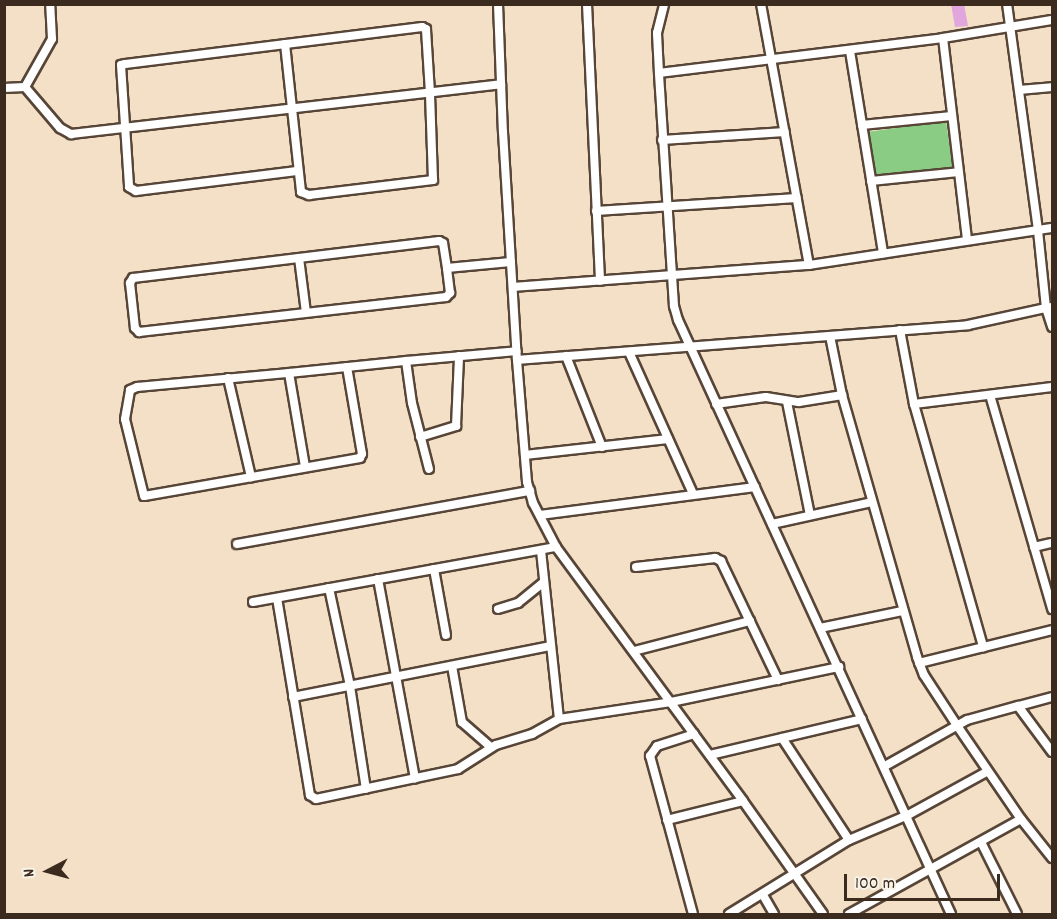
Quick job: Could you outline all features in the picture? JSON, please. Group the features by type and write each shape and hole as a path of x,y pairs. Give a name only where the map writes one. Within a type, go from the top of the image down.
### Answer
{"street":[{"path":"26,87 52,39 50,4"},
{"path":"498,4 517,355 530,491 556,547 710,755 823,915"},
{"path":"587,4 600,280"},
{"path":"664,4 657,33 662,140 675,312 689,347 908,815 930,871 951,915"},
{"path":"761,4 809,265"},
{"path":"1007,4 1053,327"},
{"path":"659,73 850,51 1053,20"},
{"path":"285,44 299,188 304,194 433,180 430,93 424,28 285,44 121,65 129,187 132,190 297,171"},
{"path":"943,38 967,240"},
{"path":"850,51 883,253"},
{"path":"26,87 66,132 124,129 501,84"},
{"path":"4,88 26,87"},
{"path":"1019,90 1053,87"},
{"path":"862,125 952,116"},
{"path":"662,140 785,132"},
{"path":"871,181 959,172"},
{"path":"596,211 796,198"},
{"path":"513,287 809,265 1053,228"},
{"path":"439,241 443,243 450,293 446,297 139,332 135,328 130,283 133,278 299,258 439,241"},
{"path":"299,258 306,313"},
{"path":"447,268 511,262"},
{"path":"347,367 361,457 144,495 127,429 125,408 130,390 228,378 459,356 566,356 968,325 1049,308"},
{"path":"900,330 914,404 983,647"},
{"path":"830,336 842,395 902,611 919,663 988,771 1021,819 1053,858"},
{"path":"629,351 693,494"},
{"path":"420,437 456,426 459,356"},
{"path":"566,356 602,447"},
{"path":"406,361 420,437 429,469"},
{"path":"289,373 305,467"},
{"path":"228,378 251,477"},
{"path":"914,404 1053,387"},
{"path":"716,404 766,397 787,402 842,395"},
{"path":"990,395 1053,609"},
{"path":"787,402 810,515"},
{"path":"525,455 668,439"},
{"path":"540,516 693,494 755,488"},
{"path":"237,544 530,491"},
{"path":"772,524 872,502"},
{"path":"1034,547 1053,543"},
{"path":"253,602 556,547"},
{"path":"540,550 558,719"},
{"path":"636,567 718,559 778,680"},
{"path":"434,569 446,635"},
{"path":"378,579 415,778"},
{"path":"498,609 518,603 544,582"},
{"path":"329,588 350,686 366,789"},
{"path":"277,598 309,795 316,799 458,769 491,747 532,734 558,719 671,702 838,667"},
{"path":"820,628 902,611"},
{"path":"634,651 750,621"},
{"path":"919,663 1053,630"},
{"path":"294,697 551,646"},
{"path":"452,666 462,722 491,747"},
{"path":"885,766 977,717 1053,698"},
{"path":"1018,706 1052,751"},
{"path":"710,755 862,719"},
{"path":"693,915 651,752 657,746 694,734"},
{"path":"782,738 849,840"},
{"path":"729,915 849,840 908,815 988,771"},
{"path":"667,820 743,801"},
{"path":"849,915 1021,819"},
{"path":"981,842 1017,915"},
{"path":"763,895 774,915"}],"green space":[{"path":"946,121 953,169 875,179 869,132"}],"building":[{"path":"951,4 964,4 968,26 955,27"}]}
